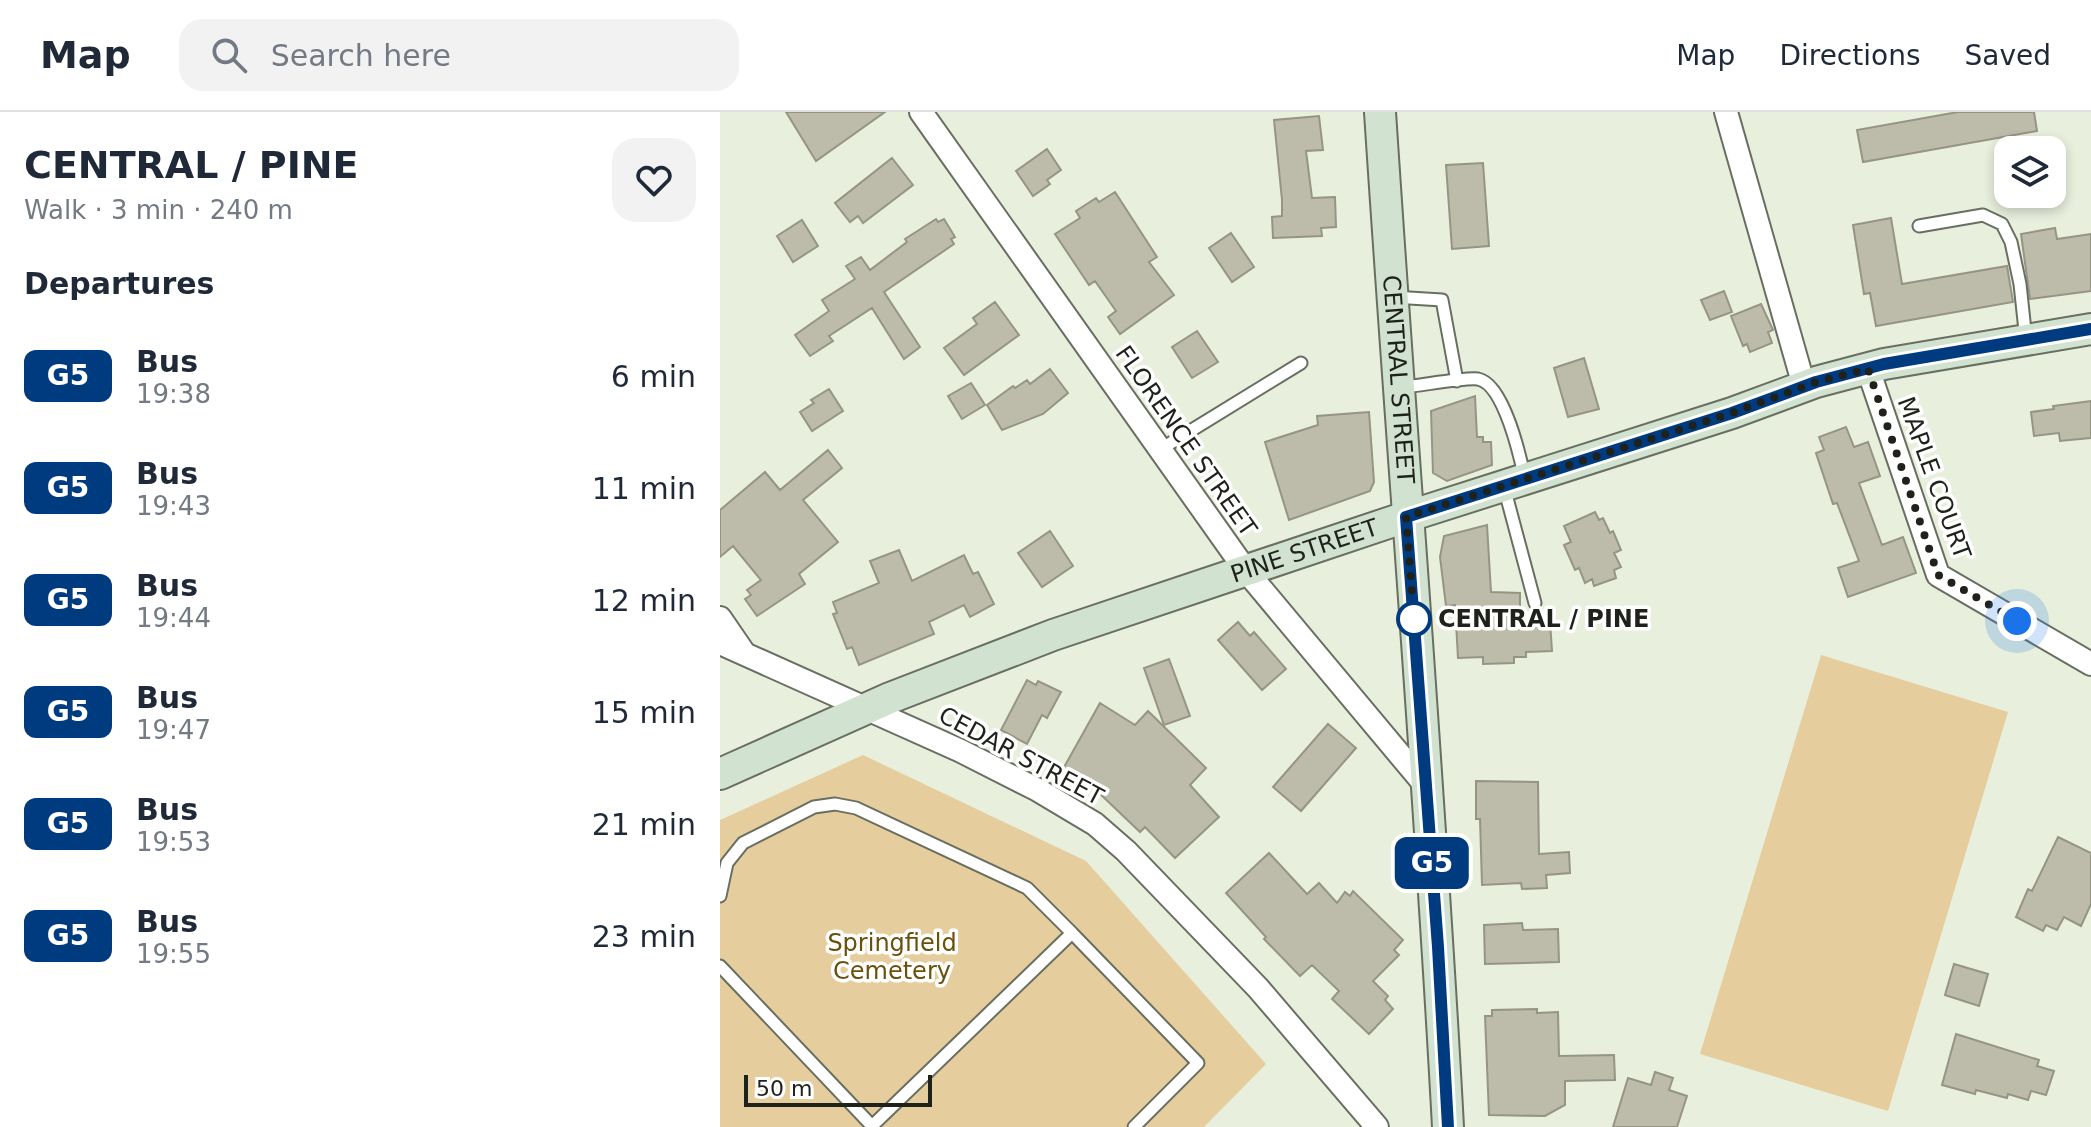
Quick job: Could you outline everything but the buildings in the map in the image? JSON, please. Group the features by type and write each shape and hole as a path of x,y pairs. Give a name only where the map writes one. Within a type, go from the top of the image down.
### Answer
{"main road":[{"name":"CENTRAL STREET","path":"1380,112 1448,1127"},
{"name":"PINE STREET","path":"720,774 958,670 1053,635 1406,517 1732,413 1804,386 1868,369 2091,329"}],"street":[{"name":"FLORENCE STREET","path":"921,112 1247,572 1426,786"},
{"path":"1726,112 1804,386"},
{"name":"MAPLE COURT","path":"1868,369 1938,575 2091,664"},
{"path":"720,618 745,654"},
{"name":"CEDAR STREET","path":"720,643 1027,784 1095,824 1126,851 1258,988 1377,1127"}],"lane":[{"path":"1919,226 1983,215 2002,224 2011,242 2026,341"},
{"path":"1392,297 1442,300 1457,381"},
{"path":"1161,449 1301,363"},
{"path":"1398,388 1479,379 1493,388 1502,402 1535,603"},
{"path":"720,896 727,863 743,843 814,807 835,804 856,808 1027,888 1198,1063 1134,1127"},
{"path":"720,966 872,1127 1072,933"}],"green space":[{"path":"1821,655 2008,712 1888,1111 1700,1054"},
{"name":"Springfield Cemetery","path":"863,755 1086,861 1266,1064 1204,1127 720,1127 720,820"}],"bus line":[{"name":"G5","path":"1448,1127 1406,517 1732,413 1816,382 1884,364 2091,329"}],"place":[{"name":"CENTRAL / PINE","path":"1414,619"}],"route":[{"path":"1414,619 1406,517 1732,413 1816,382 1868,369 1938,575 2017,621"}]}
